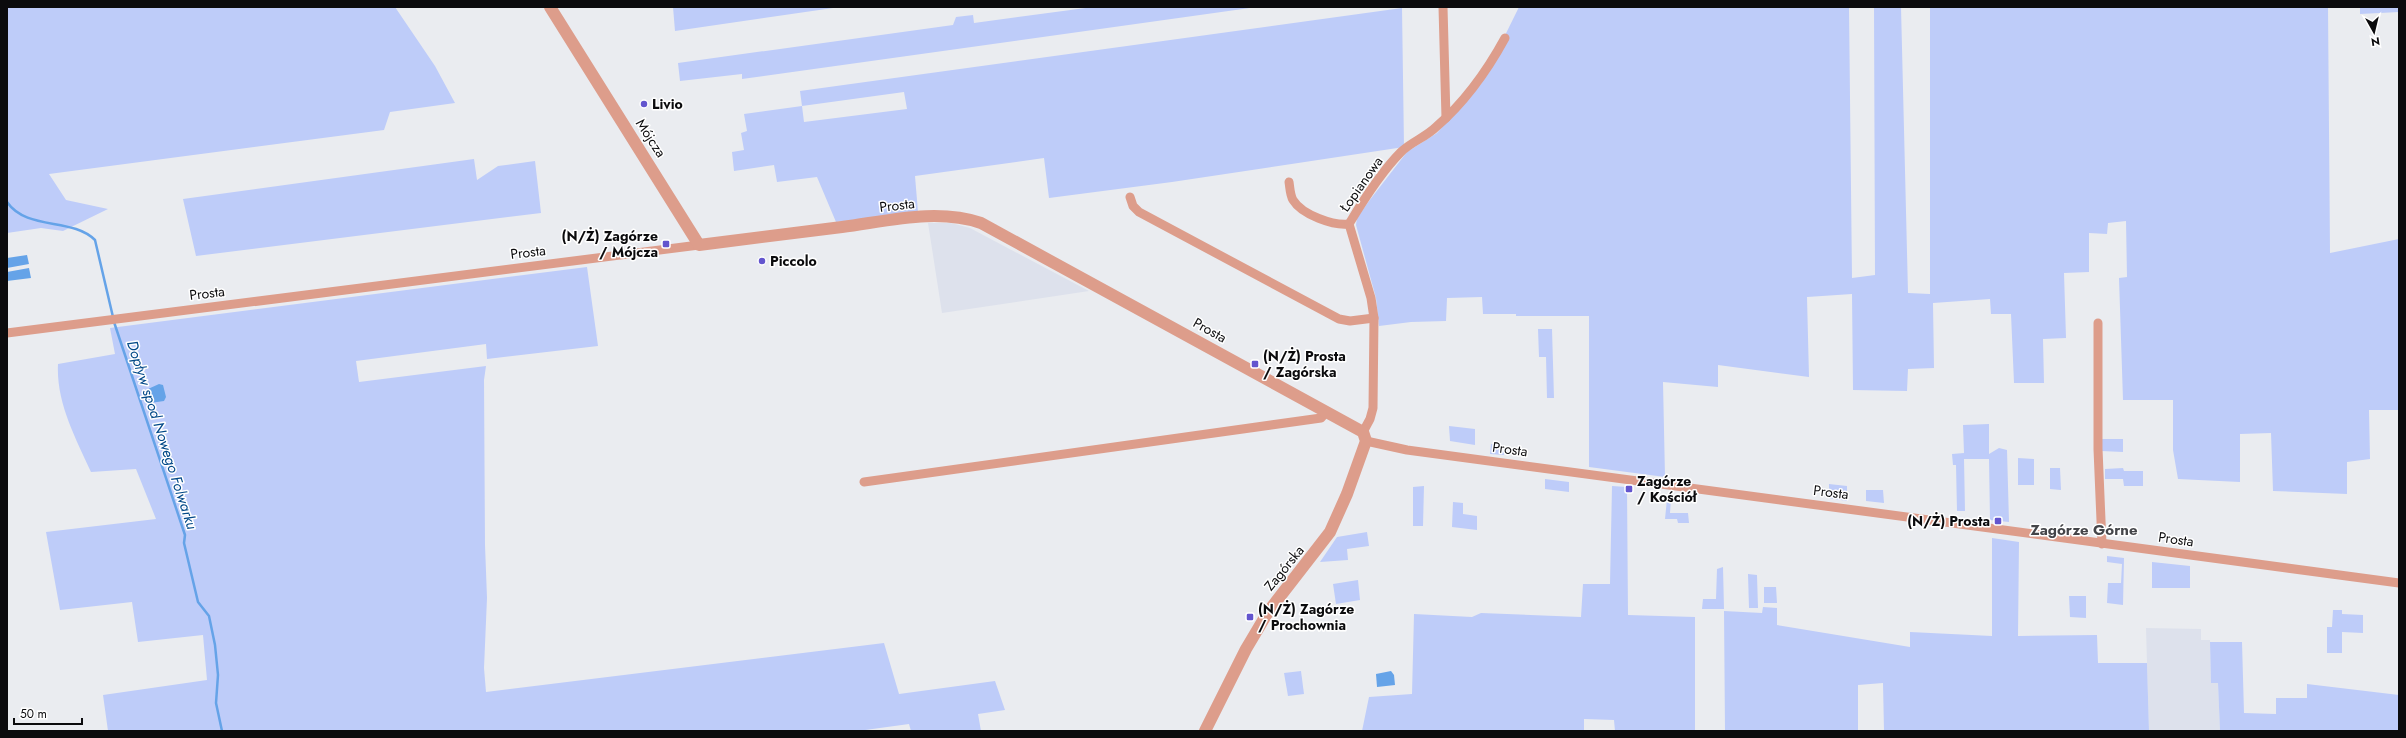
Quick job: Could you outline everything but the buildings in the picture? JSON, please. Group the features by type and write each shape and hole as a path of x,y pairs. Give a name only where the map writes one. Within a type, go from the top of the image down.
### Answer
{"street":[{"name":"Mójcza","path":"550,7 700,245"},
{"path":"1443,7 1446,118"},
{"name":"Łopianowa","path":"1364,437 1373,408 1374,318 1371,298 1349,224 1363,201 1402,151 1425,137 1446,118 1473,89 1491,63 1505,38"},
{"path":"1288,182 1292,199 1297,205 1329,223 1349,224"},
{"path":"1130,197 1133,206 1138,212 1334,317 1350,321 1374,318"},
{"name":"Prosta","path":"7,333 908,218 946,215 962,217 981,223 1326,412 1364,437 1407,450 2399,583"},
{"path":"2098,323 2098,449 2102,544"},
{"path":"864,482 1321,418 1326,412"},
{"name":"Zagórska","path":"1205,731 1246,649 1268,612 1330,532 1347,494 1364,437"}],"shaded area":[{"path":"7,7 395,7 435,66 455,103 390,112 384,130 49,174 66,200 108,209 63,231 41,228 7,233"},
{"path":"673,7 840,7 675,31"},
{"path":"1093,7 1257,7 742,79 742,74 680,81 678,63 953,25 956,17 973,15 974,23"},
{"path":"1519,7 1849,7 1852,278 1875,275 1874,7 1901,7 1908,293 1930,294 1930,7 2328,7 2330,253 2399,239 2399,410 2369,410 2370,459 2347,462 2347,494 2273,491 2271,433 2240,434 2240,482 2178,479 2173,450 2173,400 2123,400 2119,278 2127,277 2126,221 2108,223 2107,234 2089,233 2089,272 2064,273 2066,338 2043,339 2044,383 2014,383 2011,314 1991,314 1990,299 1933,303 1934,368 1908,369 1907,391 1853,390 1852,294 1807,297 1809,377 1718,365 1718,387 1663,382 1665,477 1589,467 1589,316 1516,316 1516,314 1483,314 1482,297 1447,298 1446,321 1411,322 1379,326 1376,298 1356,225 1357,218 1407,152 1437,133 1481,84"},
{"path":"2360,7 2399,7 2399,12 2360,14"},
{"path":"1402,8 1404,147 1172,182 1049,198 1044,158 915,176 918,212 836,222 817,177 777,182 774,165 734,171 732,152 744,150 741,133 747,131 744,114 802,106 800,91","holes":["904,92 907,109 804,122 802,106"]},
{"path":"474,159 477,180 498,166 535,161 541,213 196,256 183,199"},
{"path":"928,223 951,223 970,228 1089,291 942,313"},
{"path":"587,267 598,346 487,359 486,344 356,361 359,382 486,366 484,380 485,545 487,598 484,668 486,692 884,643 899,694 995,681 1005,710 978,714 981,731 911,731 909,724 858,731 108,731 103,695 207,680 203,635 138,642 132,602 60,610 46,532 156,519 136,469 91,472 63,406 58,378 58,364 115,354 110,328"},
{"path":"1538,329 1552,329 1554,398 1547,398 1546,357 1539,357"},
{"path":"1989,424 1989,454 1999,448 2007,450 2009,522 1990,520 1989,459 1964,459 1965,511 1957,511 1956,465 1953,465 1952,454 1964,453 1963,425"},
{"path":"1449,426 1475,429 1475,445 1450,441"},
{"path":"2101,439 2123,439 2123,452 2101,451"},
{"path":"1491,444 1503,445 1504,455 1490,454"},
{"path":"2018,458 2034,459 2034,485 2018,485"},
{"path":"2050,468 2060,468 2061,490 2050,489"},
{"path":"2123,468 2124,471 2143,471 2143,486 2124,486 2123,479 2105,479 2105,469"},
{"path":"1545,479 1569,482 1569,492 1545,489"},
{"path":"1829,484 1847,486 1847,501 1829,498"},
{"path":"1424,486 1423,526 1413,526 1413,487"},
{"path":"1612,486 1627,487 1628,615 1695,617 1695,731 1615,731 1614,720 1584,719 1584,731 1362,731 1369,697 1412,694 1414,614 1472,617 1481,613 1581,617 1583,584 1610,584"},
{"path":"1866,490 1883,490 1884,503 1866,501"},
{"path":"1667,499 1671,499 1670,513 1688,513 1689,523 1678,523 1677,519 1665,519"},
{"path":"1453,502 1463,503 1463,514 1477,516 1477,530 1452,527"},
{"path":"1367,532 1369,546 1347,549 1348,560 1320,562 1337,537"},
{"path":"1992,538 2019,542 2018,636 2097,635 2098,663 2147,663 2149,731 1884,731 1883,683 1858,685 1858,731 1725,731 1724,611 1762,613 1763,607 1777,608 1777,625 1910,647 1910,632 1992,636"},
{"path":"2107,556 2124,558 2123,605 2107,603 2108,583 2121,583 2122,564 2107,562"},
{"path":"2152,562 2190,566 2190,588 2152,588"},
{"path":"1723,567 1724,609 1702,609 1703,599 1716,599 1717,569"},
{"path":"1748,574 1757,575 1758,608 1749,608"},
{"path":"1358,580 1360,600 1336,604 1333,584"},
{"path":"1764,587 1776,587 1777,603 1764,603"},
{"path":"2069,596 2086,596 2086,618 2070,617"},
{"path":"2333,610 2342,610 2342,614 2363,615 2363,633 2342,632 2342,653 2327,653 2327,627 2332,627"},
{"path":"2146,628 2201,629 2201,640 2210,640 2211,683 2218,683 2220,731 2149,731"},
{"path":"2210,642 2242,642 2244,713 2276,714 2276,698 2307,698 2307,684 2399,695 2399,731 2220,731 2218,683 2211,683"},
{"path":"1301,671 1304,694 1288,696 1284,673"}],"water":[{"path":"27,255 29,264 7,268 7,258"},
{"path":"29,268 31,278 7,281 7,272"},
{"path":"159,384 163,385 166,397 164,401 150,403 148,389"},
{"path":"1391,671 1394,675 1395,685 1377,687 1376,674"}],"waterway":[{"name":"Dopływ spod Nowego Folwarku","path":"7,202 16,211 26,217 38,221 74,228 95,240 113,317"},
{"name":"Dopływ spod Nowego Folwarku","path":"114,322 185,535 184,543 198,602 209,616 215,645 218,675 216,703 222,731"}],"place":[{"name":"Livio","path":"644,104"},
{"name":"(N/Ż) Zagórze / Mójcza","path":"666,244"},
{"name":"Piccolo","path":"762,261"},
{"name":"(N/Ż) Prosta / Zagórska","path":"1255,364"},
{"name":"Zagórze / Kościół","path":"1629,489"},
{"name":"(N/Ż) Prosta","path":"1998,521"},
{"name":"(N/Ż) Zagórze / Prochownia","path":"1250,617"}],"district":[{"name":"Zagórze Górne","path":"2084,530"}]}
